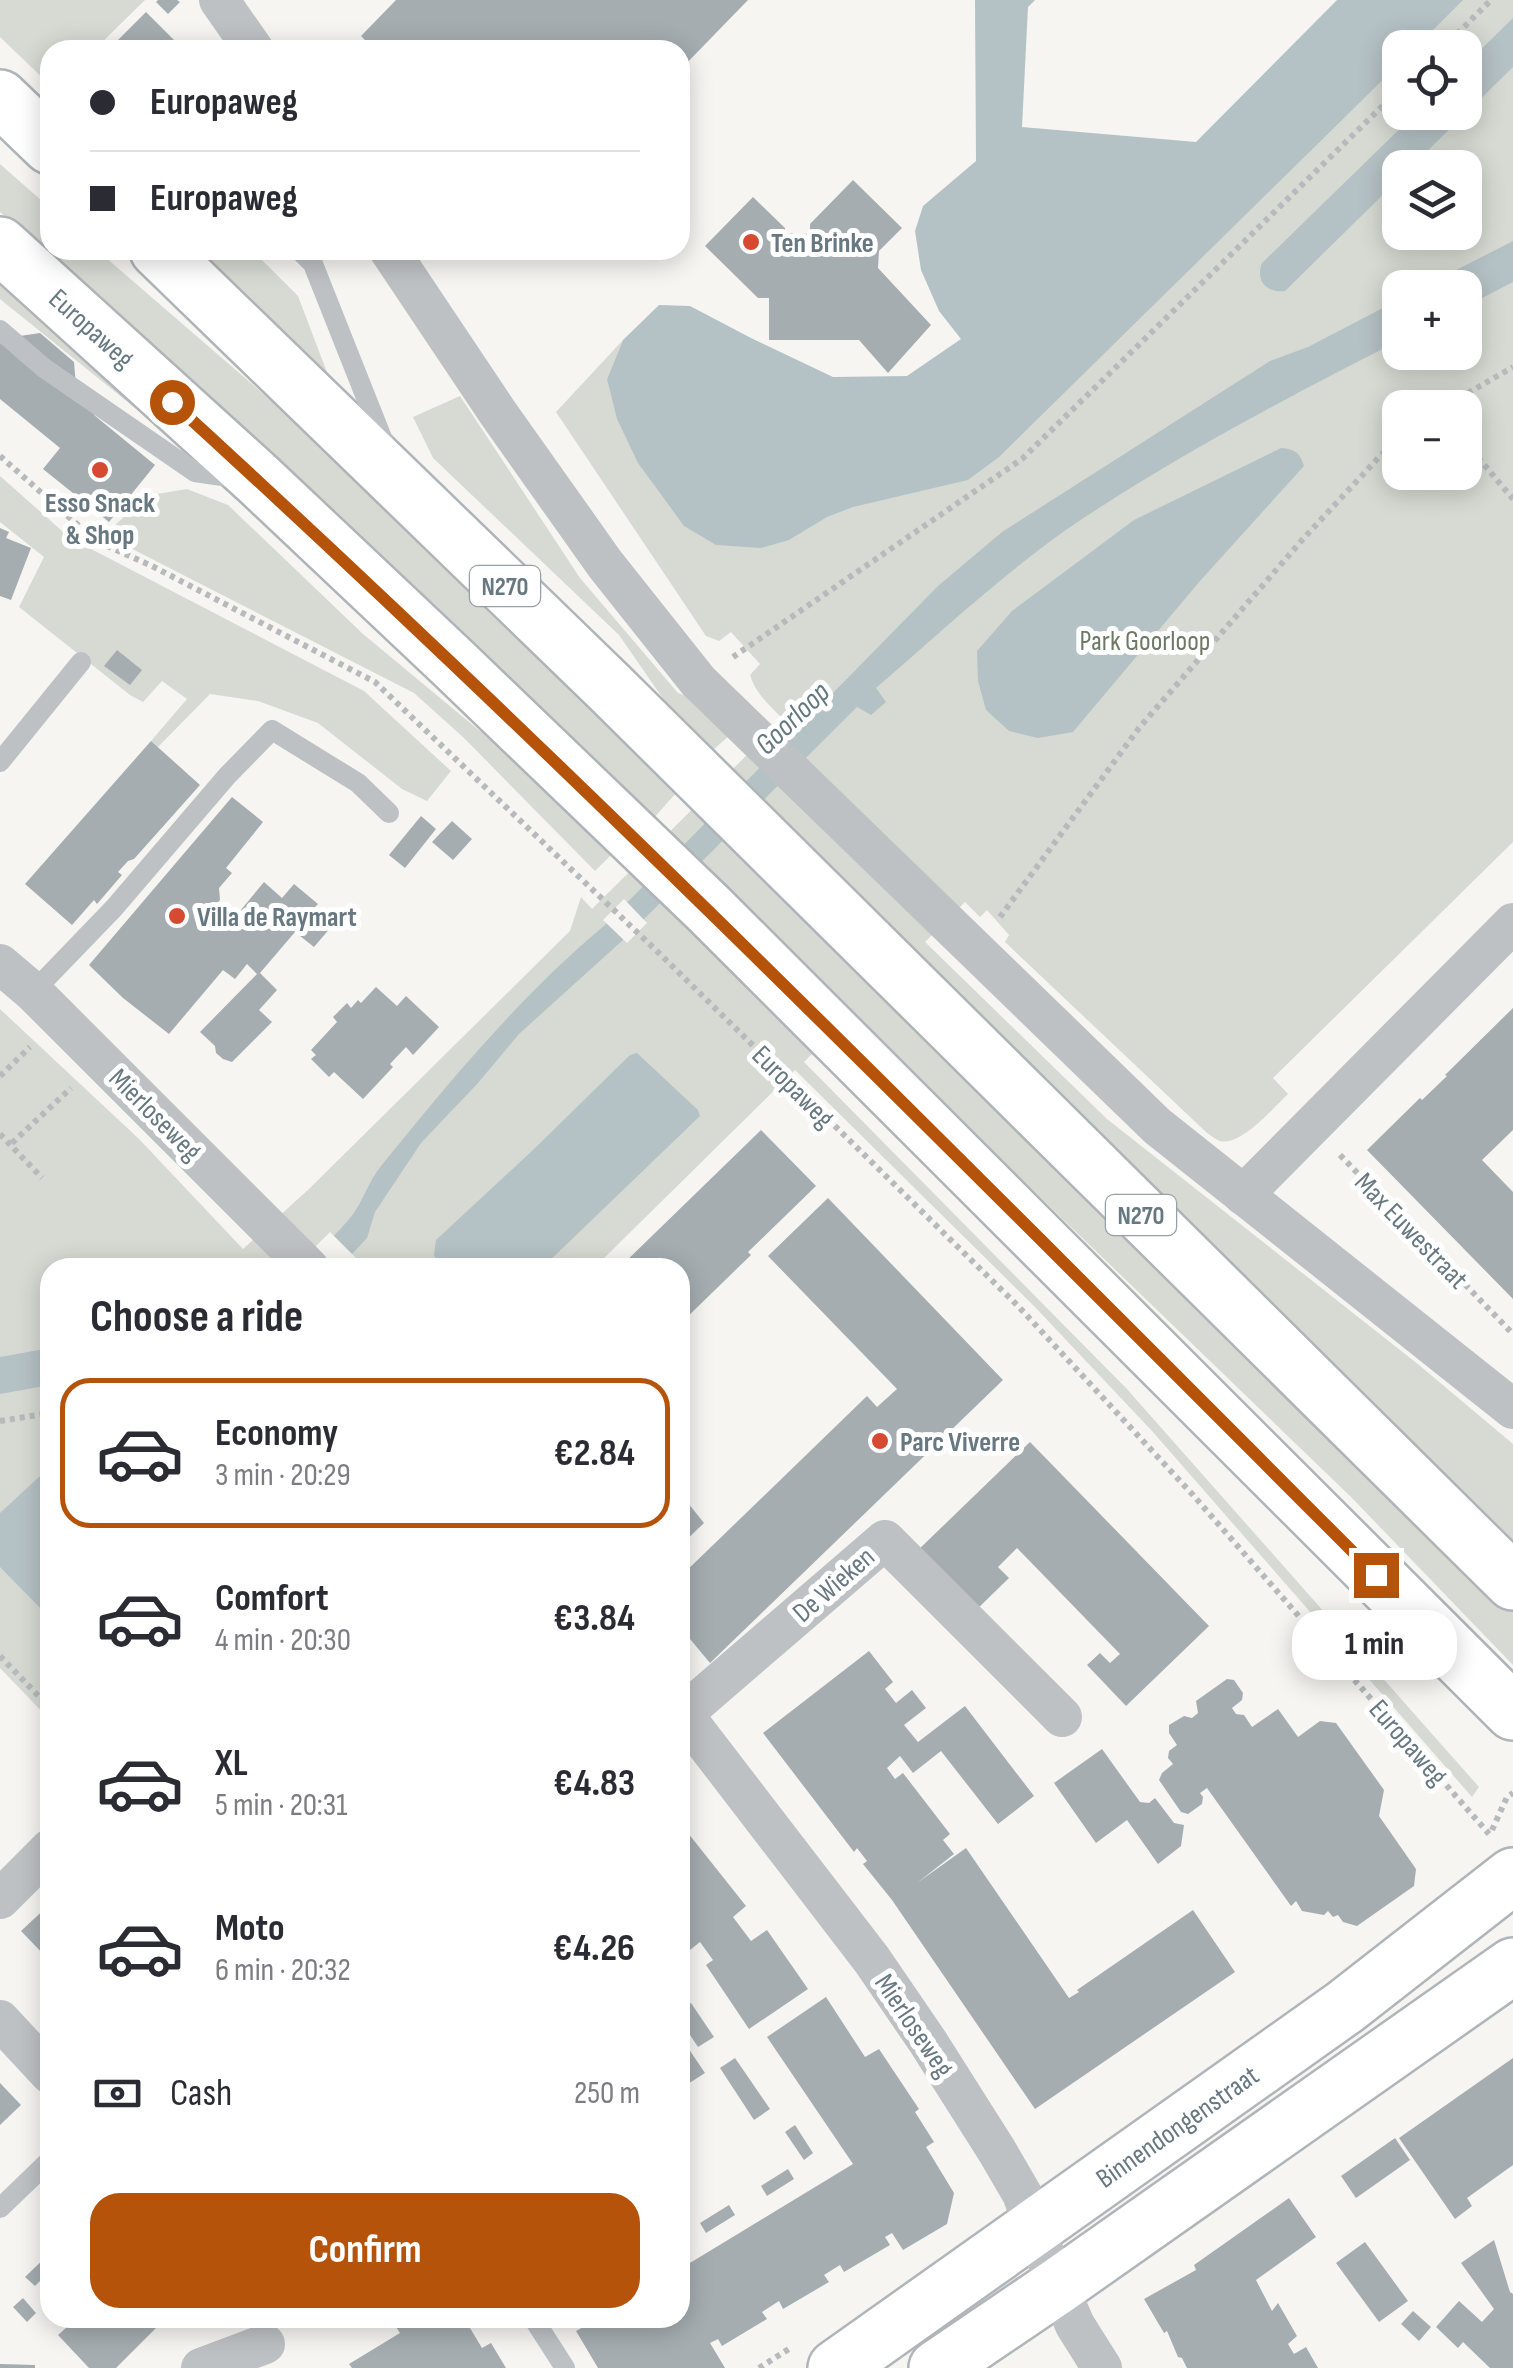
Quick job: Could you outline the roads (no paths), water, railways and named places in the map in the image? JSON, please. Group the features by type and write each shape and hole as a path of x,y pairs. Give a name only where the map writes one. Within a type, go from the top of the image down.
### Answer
{"main road":[{"name":"Europaweg","path":"0,245 259,480 636,839 1513,1712"},
{"name":"N270","path":"168,260 400,482 1513,1582"},
{"name":"Binnendongenstraat","path":"836,2368 1345,2007 1501,1855"},
{"path":"938,2368 1513,1966"}],"street":[{"path":"219,0 247,40"},
{"path":"396,260 606,564 698,681 1157,1126 1513,1409"},
{"path":"1244,1195 1513,923"},
{"name":"Mierloseweg","path":"0,964 33,992 299,1258"},
{"name":"De Wieken","path":"690,1704 885,1540 1062,1717"},
{"name":"Mierloseweg","path":"690,1724 881,1973 998,2151 1022,2194 1074,2325 1102,2368"},
{"path":"0,1899 40,1859"},
{"path":"0,2020 40,2063"},
{"path":"201,2368 264,2349"}],"lane":[{"path":"308,260 400,482"},
{"path":"0,330 44,368 195,472 259,480"},
{"path":"0,762 81,662"},
{"path":"33,992 114,908 226,776 272,730 358,783 389,813"},
{"path":"0,2208 40,2170"},
{"path":"539,2328 565,2368"}],"place":[{"name":"Ten Brinke","path":"751,242"},
{"name":"Esso Snack & Shop","path":"100,470"},
{"name":"Villa de Raymart","path":"177,916"},
{"name":"Parc Viverre","path":"880,1441"}],"park label":[{"name":"Park Goorloop","path":"1145,640"}],"water label":[{"name":"Goorloop","path":"792,718"}]}
